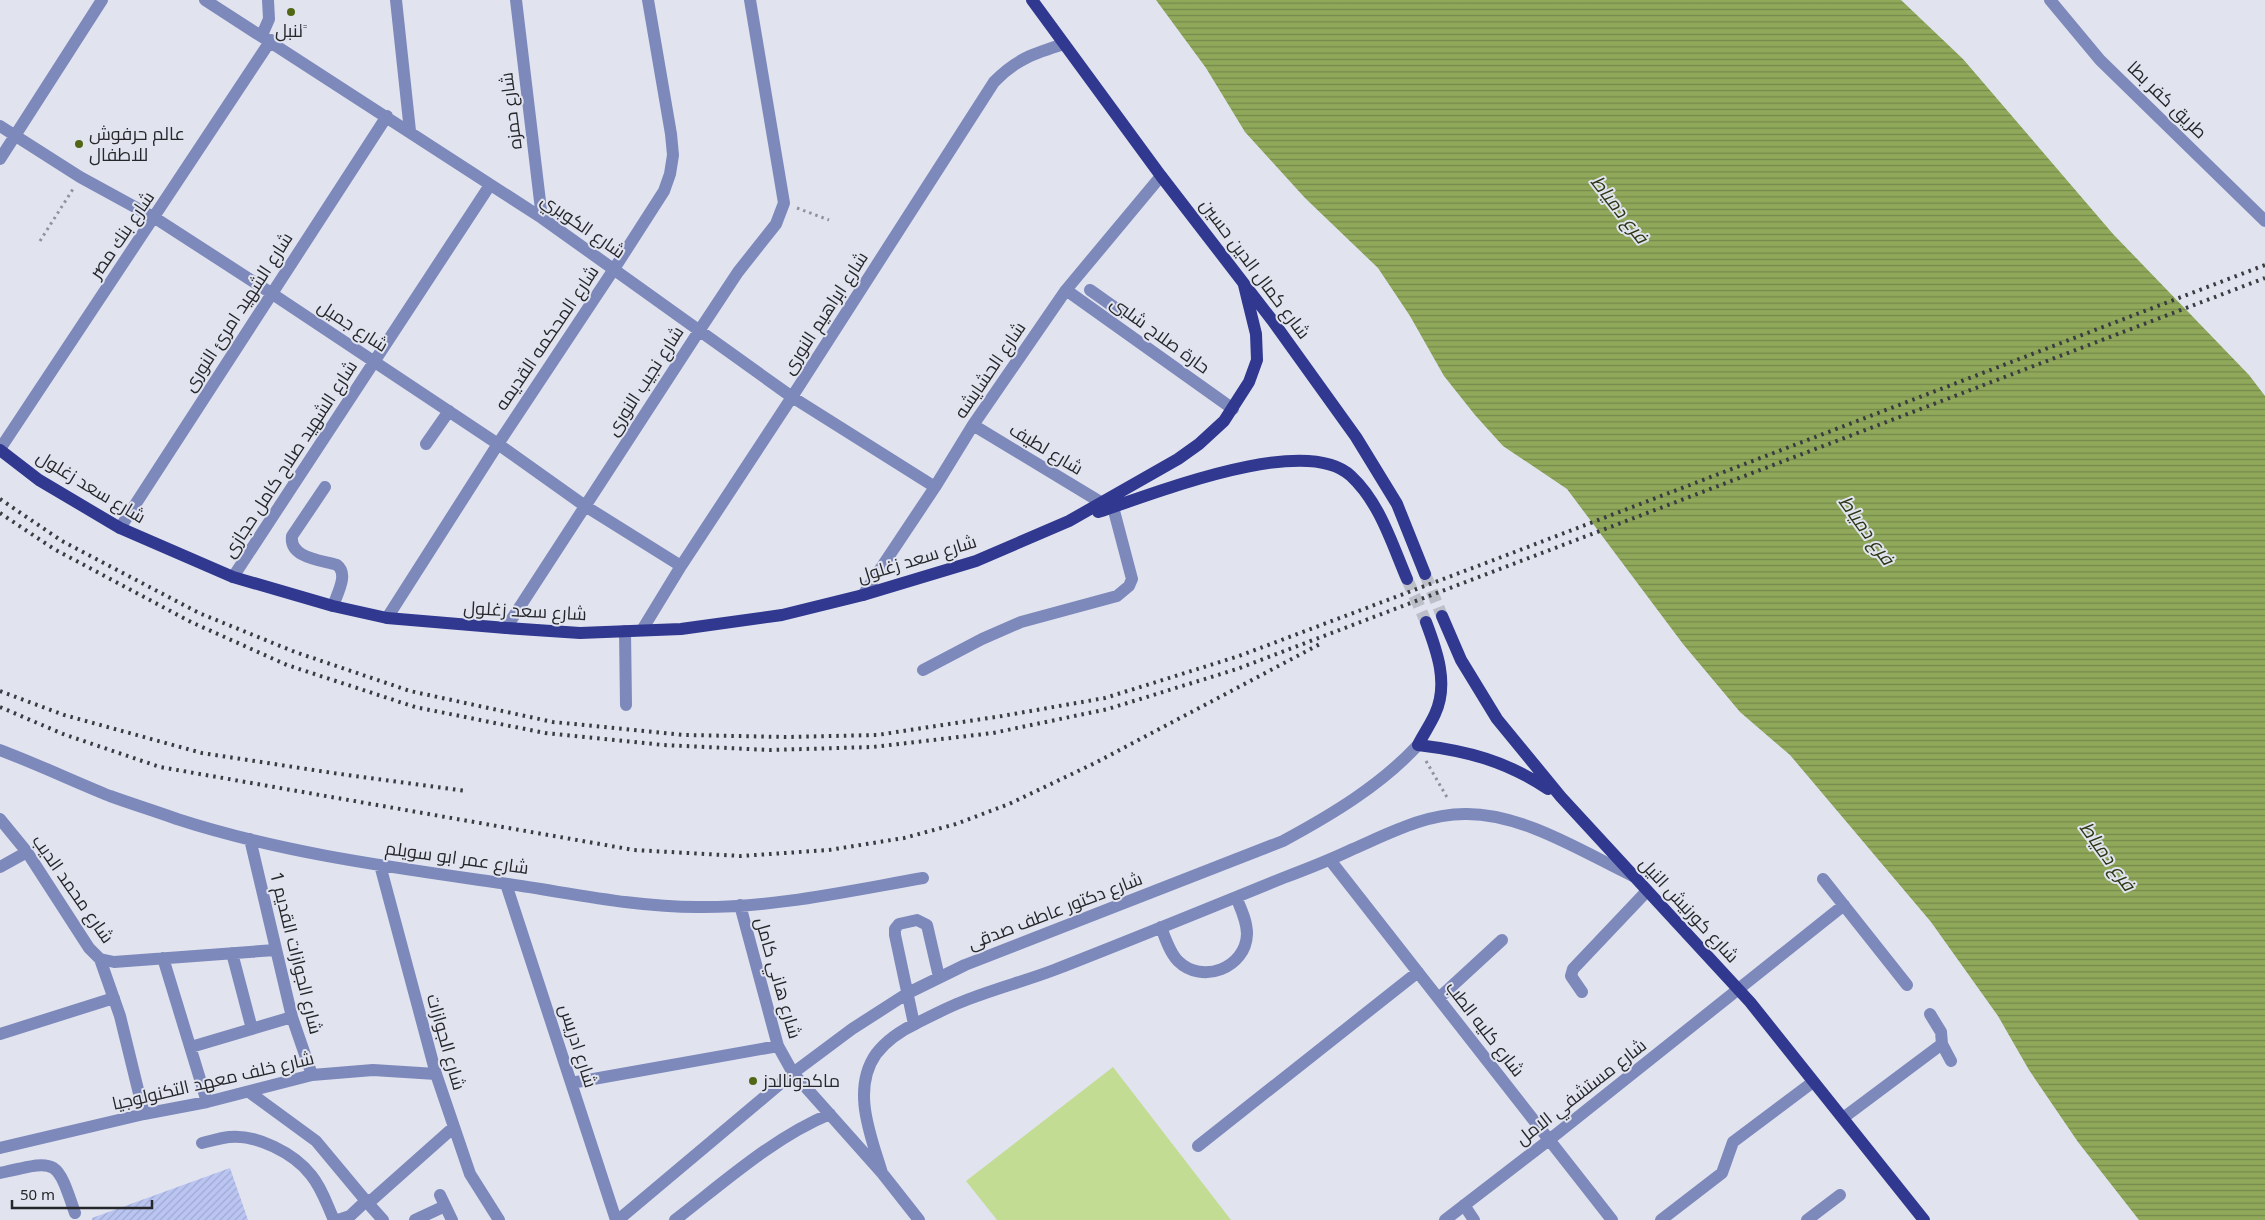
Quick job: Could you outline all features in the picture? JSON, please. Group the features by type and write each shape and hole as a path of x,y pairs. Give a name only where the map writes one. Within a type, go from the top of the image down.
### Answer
{"main road":[{"name":"شارع كمال الدين حسين","path":"1032,0 1161,176 1309,369 1379,472 1397,504 1425,574"},
{"name":"شارع سعد زغلول","path":"1107,505 1199,444 1224,421 1233,409 1249,382 1257,360 1256,334 1244,285"},
{"name":"شارع سعد زغلول","path":"0,450 39,480 120,528 233,577 333,606 387,618 580,633 681,629 782,615 976,561 1107,505 1191,481 1254,465 1284,460 1313,461 1332,465 1350,474 1376,507 1407,579"},
{"name":"شارع كورنيش النيل","path":"1442,616 1460,660 1498,719 1561,797 1739,990 1924,1220"},
{"name":"شارع دكتور عاطف صدقى","path":"1418,745 1436,712 1442,689 1440,666 1426,622"},
{"path":"1418,745 1456,749 1494,760 1529,776 1561,797"}],"street":[{"path":"0,159 102,0"},
{"name":"شارع الكوبري","path":"205,0 542,218 792,397 935,487"},
{"name":"شارع بنك مصر","path":"0,450 154,218 266,38 269,19 268,0"},
{"path":"396,0 410,131"},
{"name":"شارع حمزه","path":"516,0 542,218"},
{"name":"شارع المحكمه القديمه","path":"387,618 498,444 664,191 670,174 673,154 648,0"},
{"path":"750,0 784,203"},
{"name":"طريق كفر بطا","path":"2050,0 2100,60 2265,221"},
{"name":"شارع ابراهيم النورى","path":"642,630 681,566 994,82 1006,69 1021,59 1064,44"},
{"name":"شارع الشهيد امرئ النورى","path":"120,528 387,116"},
{"name":"شارع جميل","path":"0,126 80,177 154,218 271,293 498,444 585,506 681,566"},
{"name":"شارع الحشايشه","path":"862,594 935,487 973,425 1066,290 1161,176"},
{"name":"شارع الشهيد صلاح كامل حجازى","path":"233,577 490,185"},
{"name":"شارع نجيب النورى","path":"506,628 738,272 776,224 784,203"},
{"name":"حارة صلاح شلبى","path":"1066,290 1233,409"},
{"path":"1090,290 1122,312"},
{"path":"1095,310 1102,299"},
{"path":"426,444 449,411"},
{"name":"شارع لطيف","path":"973,425 1107,505"},
{"path":"325,487 292,536 291,543 298,553 341,568 343,574 333,606"},
{"path":"923,670 982,639 1021,622 1117,596 1123,592 1132,579 1107,505"},
{"path":"625,631 626,705"},
{"name":"شارع دكتور عاطف صدقى","path":"617,1220 793,1073 852,1029 908,994 974,961 1283,842 1323,820 1360,794 1403,762 1418,745"},
{"name":"شارع عمر ابو سويلم","path":"0,750 111,796 180,820 250,839 315,854 380,865 660,906 740,906 780,902 923,878"},
{"path":"882,1173 867,1122 864,1102 866,1078 876,1054 890,1039 914,1024 965,1000 1050,971 1330,860 1412,823 1456,814 1494,816 1547,835 1633,876"},
{"name":"شارع محمد الديب","path":"0,819 27,852 89,948 100,959 114,962 275,950"},
{"name":"شارع الجوازات القديم 1","path":"250,839 292,1017 312,1075"},
{"path":"0,868 27,852"},
{"name":"شارع كليه الطب","path":"1330,860 1612,1220"},
{"name":"شارع الجوازات","path":"380,865 436,1074 470,1174 493,1219"},
{"path":"1823,879 1907,985"},
{"name":"شارع ادريس","path":"506,884 617,1220"},
{"path":"1582,992 1572,980 1573,969 1646,891"},
{"path":"1160,927 1178,961 1191,970 1206,973 1221,970 1234,962 1243,950 1247,935 1245,920 1236,897"},
{"name":"شارع مستشفي الامل","path":"1445,1220 1739,990 1844,905"},
{"name":"شارع هاني كامل","path":"740,906 778,1046 793,1073 882,1173 919,1220"},
{"path":"914,1024 895,935 895,929 899,924 917,920 927,925 939,977"},
{"path":"1439,998 1502,940"},
{"path":"232,953 252,1029"},
{"path":"163,958 207,1102"},
{"path":"100,959 120,1016 144,1114"},
{"path":"1198,1146 1418,972"},
{"path":"0,1034 114,998"},
{"path":"1930,1014 1940,1032 1942,1044 1951,1061"},
{"path":"191,1047 292,1017"},
{"path":"1843,1118 1942,1044"},
{"path":"571,1083 778,1046"},
{"name":"شارع خلف معهد التكنولوجيا","path":"0,1148 144,1114 207,1102 312,1075 374,1070 436,1074"},
{"path":"1661,1220 1722,1172 1734,1142 1814,1082"},
{"path":"249,1092 316,1140 383,1220"},
{"path":"676,1220 726,1180 793,1133 809,1123 830,1114"},
{"path":"338,1220 350,1216 366,1200 373,1199 454,1127"},
{"path":"202,1143 230,1136 257,1140 282,1152 298,1162 311,1174 321,1190 334,1220"},
{"path":"0,1173 41,1164 51,1166 60,1172 75,1213"},
{"path":"1807,1220 1840,1195"},
{"path":"414,1220 442,1200 452,1220"},
{"path":"1464,1206 1474,1220"}],"path":[{"path":"40,241 80,177"},
{"path":"784,203 830,220"},
{"path":"1418,745 1456,814"}],"shaded area":[{"path":"1113,1067 1231,1220 997,1220 966,1181"}],"water":[{"name":"فرع دمياط","path":"1156,0 1901,0 1963,59 2113,234 2249,375 2265,396 2265,1220 2139,1220 2078,1142 2029,1070 1998,1016 1931,922 1790,755 1740,712 1683,644 1567,489 1503,446 1475,415 1444,376 1410,316 1378,268 1305,198 1245,132 1206,68"}],"building":[{"path":"230,1168 248,1220 92,1220 92,1218"}],"tunnel":[{"path":"1425,574 1442,616"},
{"path":"1407,579 1426,622"}],"railway":[{"path":"0,499 62,541 199,613 295,652 410,691 553,722 685,735 786,737 877,735 1105,698 1239,656 2265,265"},
{"path":"0,513 54,549 191,622 287,665 415,707 545,733 663,745 770,750 873,747 993,733 1108,709 1237,669 2265,278"},
{"path":"0,707 63,734 160,767 634,850 741,856 829,850 904,838 956,824 1009,804 1097,762 1320,644"},
{"path":"0,691 64,715 202,753 466,791"}],"place":[{"name":"لنبل ً","path":"291,12"},
{"name":"عالم حرفوش للاطفال","path":"79,144"},
{"name":"ماكدونالدز","path":"753,1081"}]}
